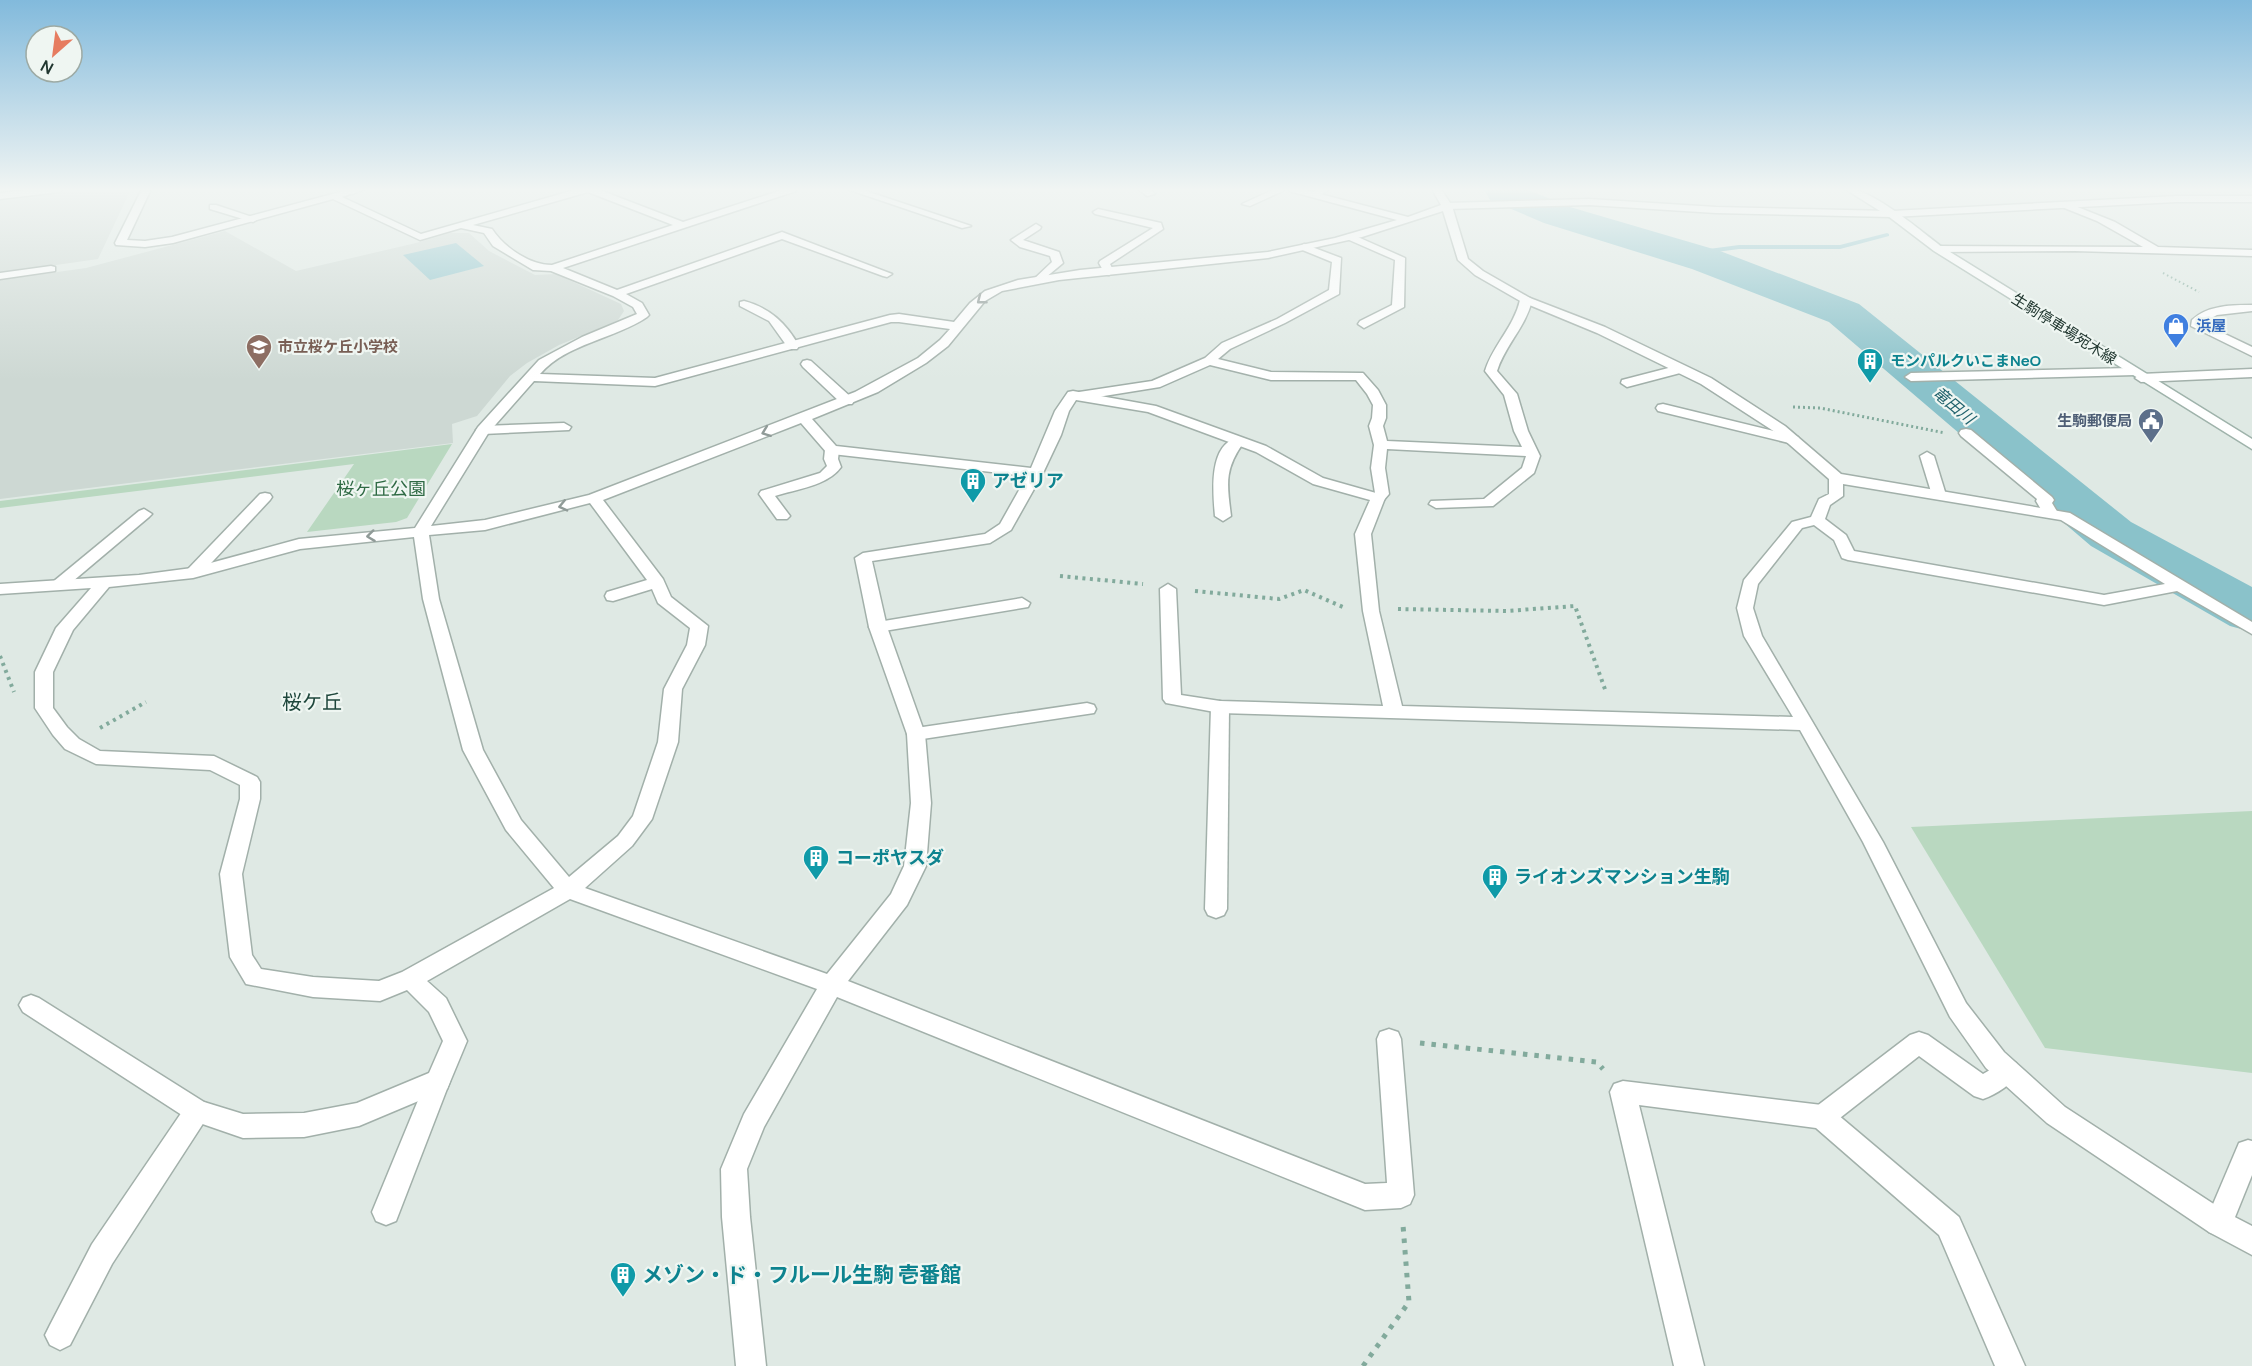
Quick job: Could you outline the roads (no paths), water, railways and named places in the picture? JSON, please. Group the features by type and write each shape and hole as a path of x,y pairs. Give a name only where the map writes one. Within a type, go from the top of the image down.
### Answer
{"street":[{"path":"512,253 537,268 553,268 599,253"},
{"path":"617,294 732,253"},
{"path":"830,253 887,274"},
{"path":"1039,280 1058,263 1055,254 1050,253"},
{"path":"1109,272 1104,263 1120,253"},
{"path":"0,589 104,583 193,573 299,544 485,525 594,498 804,418 887,383 918,364 946,341 972,308 995,290 1039,280 1277,253"},
{"path":"1079,396 1155,384 1209,361 1227,346 1335,292 1337,260 1319,253"},
{"path":"1364,324 1398,307 1400,258 1388,253"},
{"path":"1460,253 1463,260 1479,273 1526,300 1601,330 1706,381 1775,426 1836,478 2065,516 2252,629"},
{"name":"生駒停車場宛木線","path":"1944,253 2136,375 2252,445"},
{"path":"553,268 617,294 638,305 643,315 554,355 530,378 483,430 421,530 431,599 473,750 513,825 568,890 832,985 1365,1197 1401,1195 1389,1039"},
{"path":"0,276 51,269"},
{"path":"1436,504 1488,503 1529,470 1533,456 1521,430 1510,394 1491,371 1500,347 1521,322 1526,300"},
{"path":"744,304 772,315 782,326 793,346"},
{"path":"2196,322 2201,316 2221,310 2252,308"},
{"path":"530,378 655,382 891,319 899,318 956,326"},
{"path":"2196,322 2252,346"},
{"path":"2196,322 2197,326 2252,352"},
{"path":"1209,361 1271,376 1359,376 1375,393 1380,405 1376,426 1382,445 1378,468 1382,494 1378,498 1363,534 1371,611 1394,712"},
{"path":"807,364 847,401"},
{"path":"1627,383 1680,369"},
{"path":"1911,377 2216,376 2252,373"},
{"path":"751,1366 736,1217 734,1168 753,1122 832,985 899,899 915,866 921,803 915,734 878,627 863,558 990,538 1006,527 1054,435 1062,411 1073,395 1151,409 1261,449 1318,481 1378,498"},
{"path":"1663,408 1793,440"},
{"path":"804,418 832,450 1036,472"},
{"path":"483,430 564,427"},
{"path":"1966,433 2047,500 2043,501 2050,513"},
{"path":"1223,516 1218,475 1227,452 1237,442"},
{"path":"1382,445 1531,452"},
{"path":"782,516 766,494 825,476 834,467 831,459 832,450"},
{"path":"1927,456 1939,495"},
{"path":"1817,520 1824,502 1836,496 1836,478"},
{"path":"193,573 265,497"},
{"path":"104,583 65,628 44,672 44,708 72,744 96,757 214,763 250,782 250,799 231,874 241,957 254,977 313,987 380,991 410,979 568,890 625,841 642,819 668,742 673,690 696,645 699,626 664,599 657,582 594,498"},
{"path":"60,584 144,514"},
{"path":"1817,520 1841,538 1848,555 2104,600 2180,586"},
{"path":"1817,520 1797,525 1750,583 1745,608 1753,636 1806,723 1873,842 1958,1010 1995,1060 2056,1115 2219,1222 2252,1241"},
{"path":"613,596 657,582"},
{"path":"1168,589 1172,699 1220,707 1806,723"},
{"path":"878,627 1022,603"},
{"path":"1216,909 1220,707"},
{"path":"915,734 1087,709"},
{"path":"386,1212 455,1041 438,1005 410,979"},
{"path":"31,1005 197,1111 243,1126 304,1125 360,1114 438,1081"},
{"path":"1822,1118 1919,1042 1983,1088 2007,1071"},
{"path":"1689,1366 1623,1092 1822,1118 1949,1226 2010,1366"},
{"path":"60,1335 102,1254 197,1111"},
{"path":"2219,1222 2248,1152 2252,1153"}],"water":[{"path":"413,253 468,253 484,266 430,280 403,255"}],"waterway":[{"name":"竜田川","path":"1682,253 1844,313 2111,534 2252,613"},
{"path":"1686,254 1695,253"}],"place":[{"name":"浜屋","path":"2176,349"},
{"name":"市立桜ケ丘小学校","path":"259,370"},
{"name":"モンパルクいこまNeO","path":"1870,384"},
{"name":"生駒郵便局","path":"2151,444"},
{"name":"アゼリア","path":"973,504"},
{"name":"コーポヤスダ","path":"816,881"},
{"name":"ライオンズマンション生駒","path":"1495,900"},
{"name":"メゾン・ド・フルール生駒 壱番館","path":"623,1298"}],"district":[{"name":"桜ケ丘","path":"312,702"}],"park label":[{"name":"桜ヶ丘公園","path":"381,489"}]}
